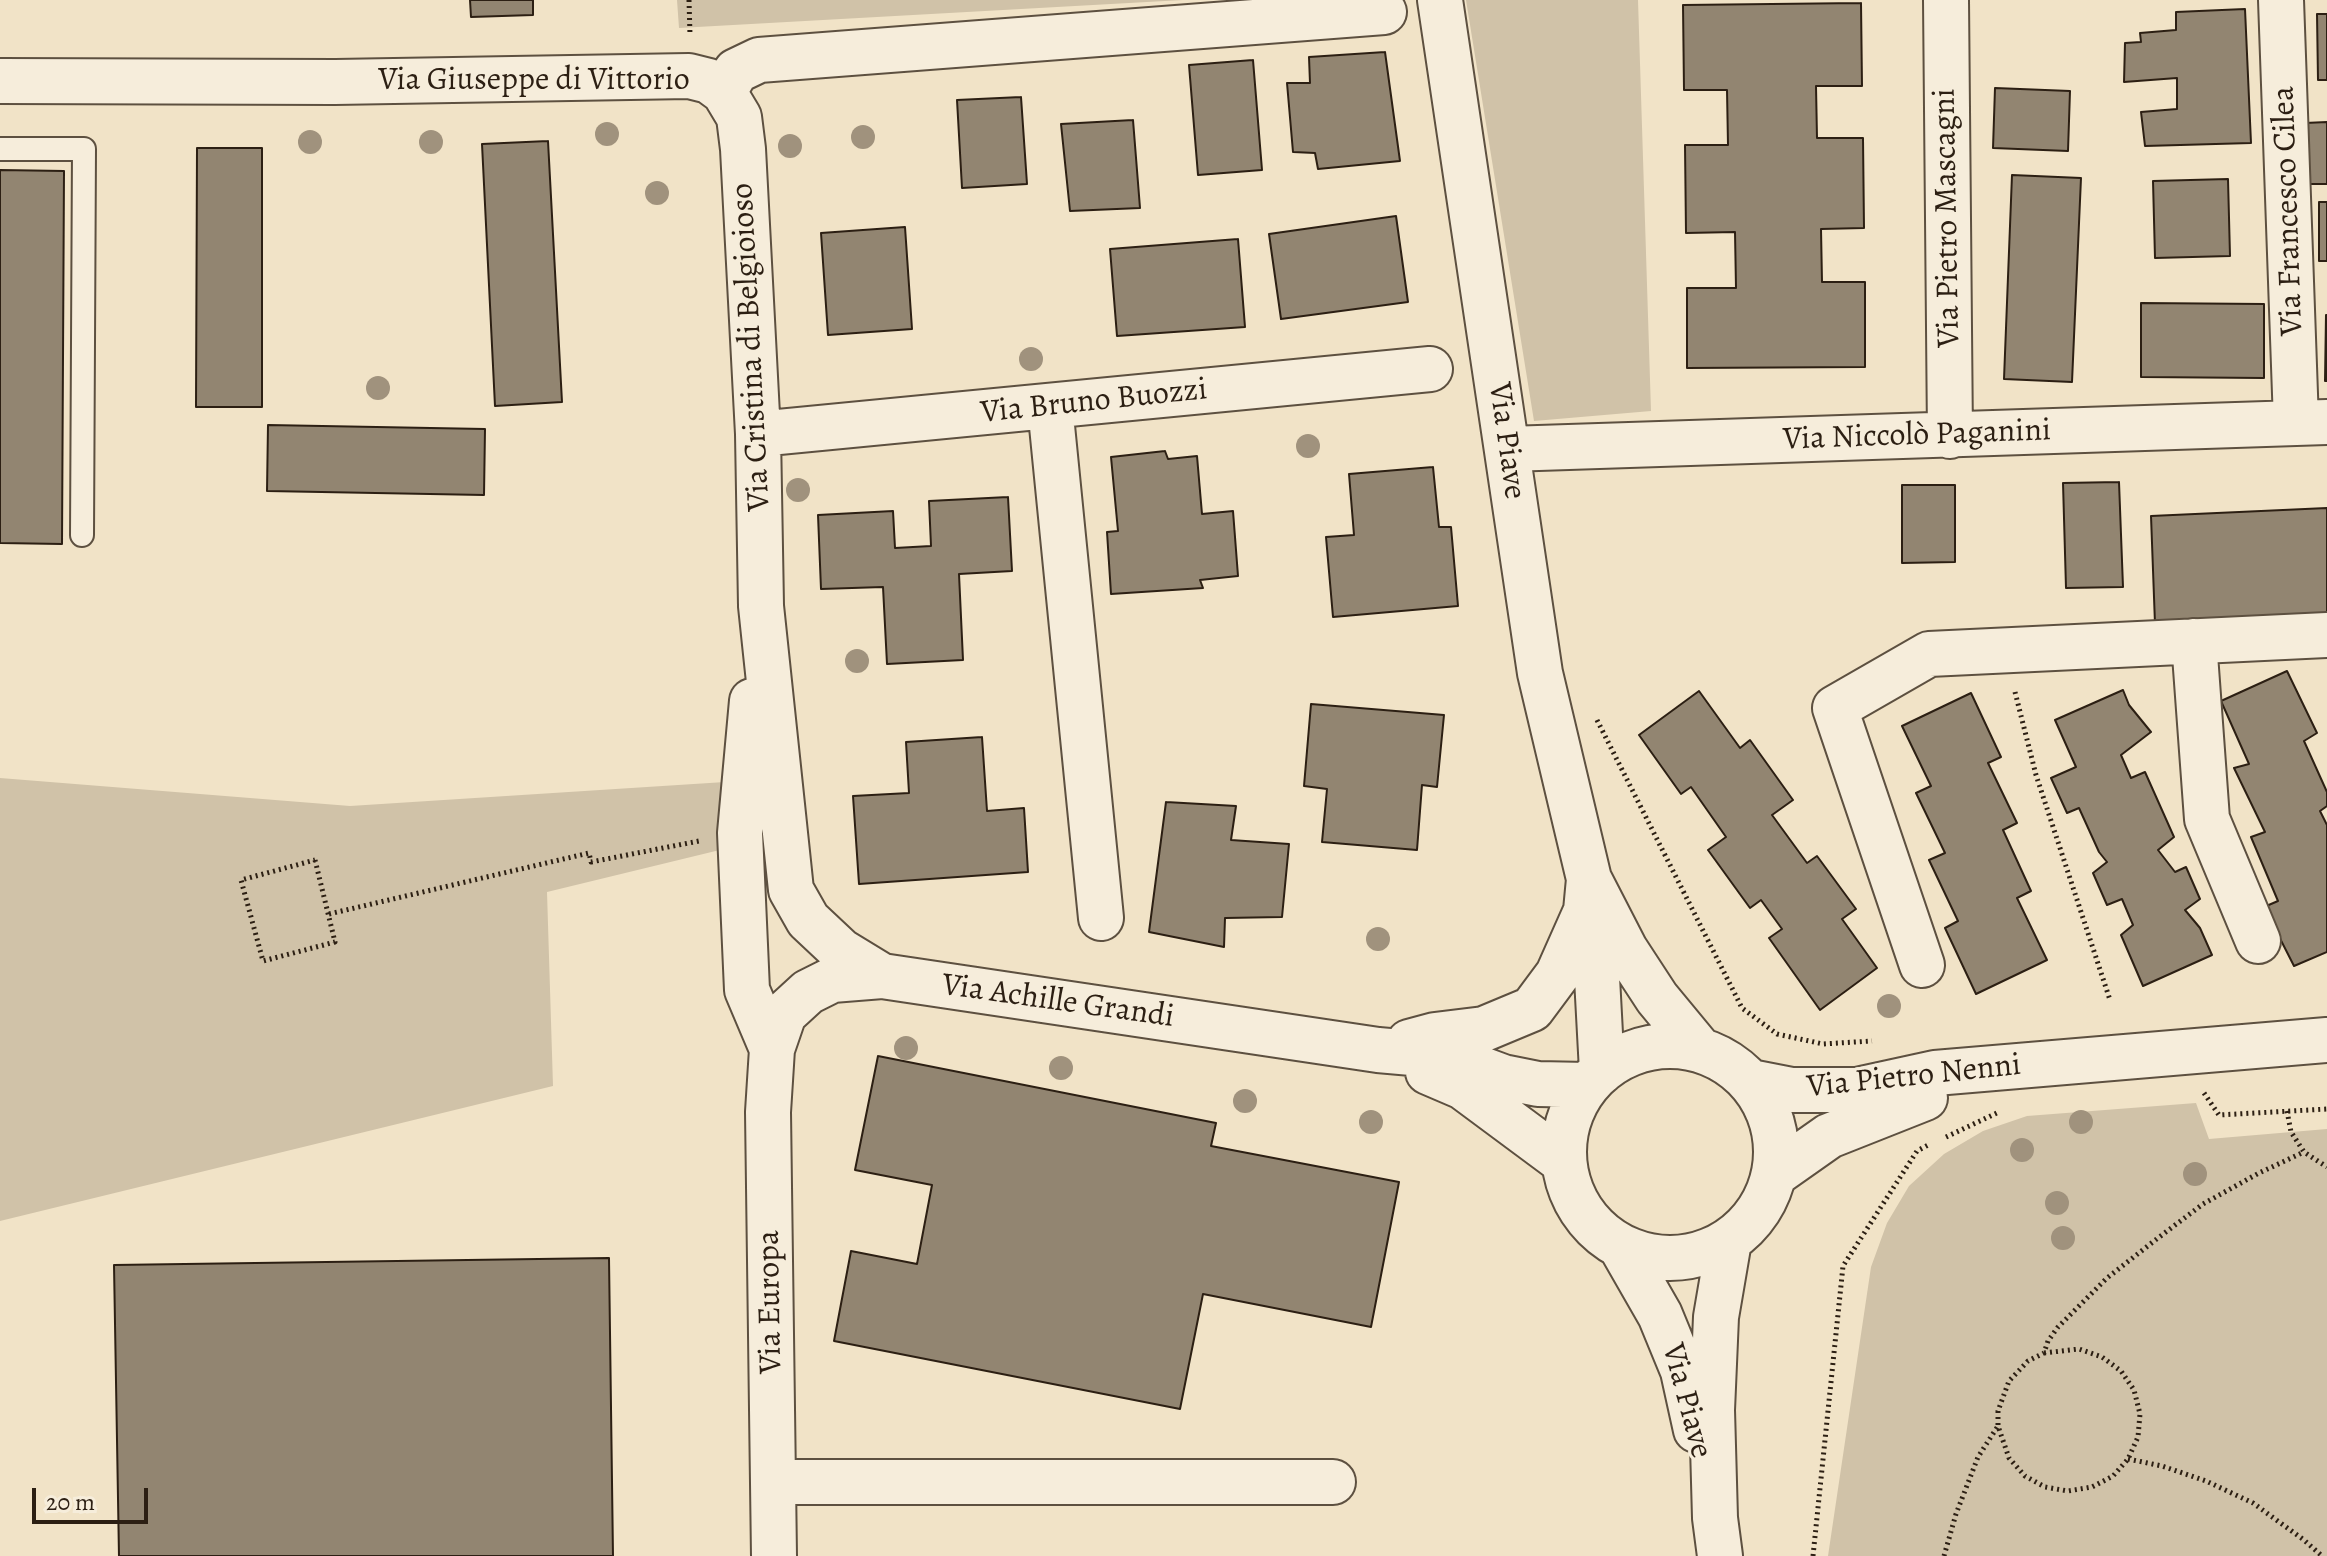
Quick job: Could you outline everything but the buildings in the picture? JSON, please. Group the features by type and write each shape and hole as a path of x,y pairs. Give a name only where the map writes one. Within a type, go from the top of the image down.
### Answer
{"street":[{"name":"Via Piave","path":"1440,0 1540,673 1588,895 1657,998 1700,1050"},
{"name":"Via Pietro Mascagni","path":"1946,0 1950,436"},
{"name":"Via Francesco Cilea","path":"2281,0 2312,422"},
{"name":"Via Giuseppe di Vittorio","path":"0,81 335,82 689,76 709,81 724,92 736,71 759,60 1384,12"},
{"name":"Via Cristina di Belgioioso","path":"724,92 739,117 743,149 758,434 761,606 791,890 808,920 841,951 882,976"},
{"name":"Via Bruno Buozzi","path":"758,434 1430,369"},
{"path":"1050,406 1101,918"},
{"name":"Via Niccolò Paganini","path":"1508,449 2312,422"},
{"name":"Via Cristina di Belgioioso","path":"761,606 741,851 747,990 772,1049"},
{"path":"1922,965 1835,708 1929,654 2327,635"},
{"path":"2194,641 2207,819 2258,941"},
{"path":"741,851 771,921 832,980"},
{"path":"1588,895 1596,959 1594,1078"},
{"name":"Via Achille Grandi","path":"1378,1050 1435,1035 1484,1029 1532,1009 1558,974 1588,895"},
{"name":"Via Achille Grandi","path":"772,1049 784,1014 808,992 832,980 882,976 1378,1050 1446,1056 1503,1077 1538,1084 1594,1078"},
{"name":"Via Pietro Nenni","path":"1751,1082 1792,1090 1857,1090 1935,1073 2327,1040"},
{"name":"Via Piave","path":"1653,1047 1700,1050 1727,1063 1751,1082 1770,1114 1775,1134 1775,1174 1759,1212 1729,1241 1712,1251 1679,1259 1659,1259 1621,1247 1601,1233 1585,1216 1572,1195 1564,1162 1564,1141 1569,1120 1594,1078 1618,1059 1653,1047"},
{"name":"Via Europa","path":"772,1049 768,1112 774,1556"},
{"name":"Via Achille Grandi","path":"1378,1050 1463,1087 1564,1162"},
{"name":"Via Pietro Nenni","path":"1775,1174 1829,1136 1888,1111 1962,1085 2078,1059"},
{"name":"Via Piave","path":"1717,1537 1712,1410 1715,1332 1729,1241"},
{"name":"Via Piave","path":"1621,1247 1660,1315 1683,1371 1717,1537"},
{"path":"773,1482 1333,1482"}],"lane":[{"path":"0,149 84,149 82,535"}],"path":[{"path":"2015,691 2036,775 2110,1000"},
{"path":"1595,717 1742,1008 1777,1034 1823,1044 1885,1040"},
{"path":"329,914 589,853 591,862 741,851"},
{"path":"315,860 329,914 335,942 263,961 241,880 315,860"},
{"path":"2202,1090 2219,1115 2327,1109"},
{"path":"1945,1138 2000,1111"},
{"path":"2287,1111 2291,1132 2304,1152 2327,1167"},
{"path":"1813,1556 1843,1266 1917,1151 1931,1144"},
{"path":"2044,1353 2058,1327 2107,1278 2158,1238 2203,1204 2304,1152"},
{"path":"2079,1349 2102,1357 2121,1371 2134,1390 2140,1414 2138,1437 2128,1459 2113,1476 2092,1487 2068,1491 2045,1487 2025,1476 2009,1458 1998,1426 1998,1411 2009,1381 2028,1361 2044,1353 2079,1349"},
{"path":"1944,1556 1978,1457 1998,1426"},
{"path":"2128,1459 2162,1466 2206,1481 2253,1503 2322,1556"}],"shaded area":[{"path":"677,0 1183,0 679,28"},
{"path":"1466,0 1638,0 1651,411 1534,421"},
{"path":"0,778 350,806 725,782 728,848 547,892 553,1086 0,1221"},
{"path":"2196,1103 2209,1139 2327,1129 2327,1556 1828,1556 1871,1267 1887,1223 1909,1186 1944,1154 1983,1131 2027,1116"}]}
